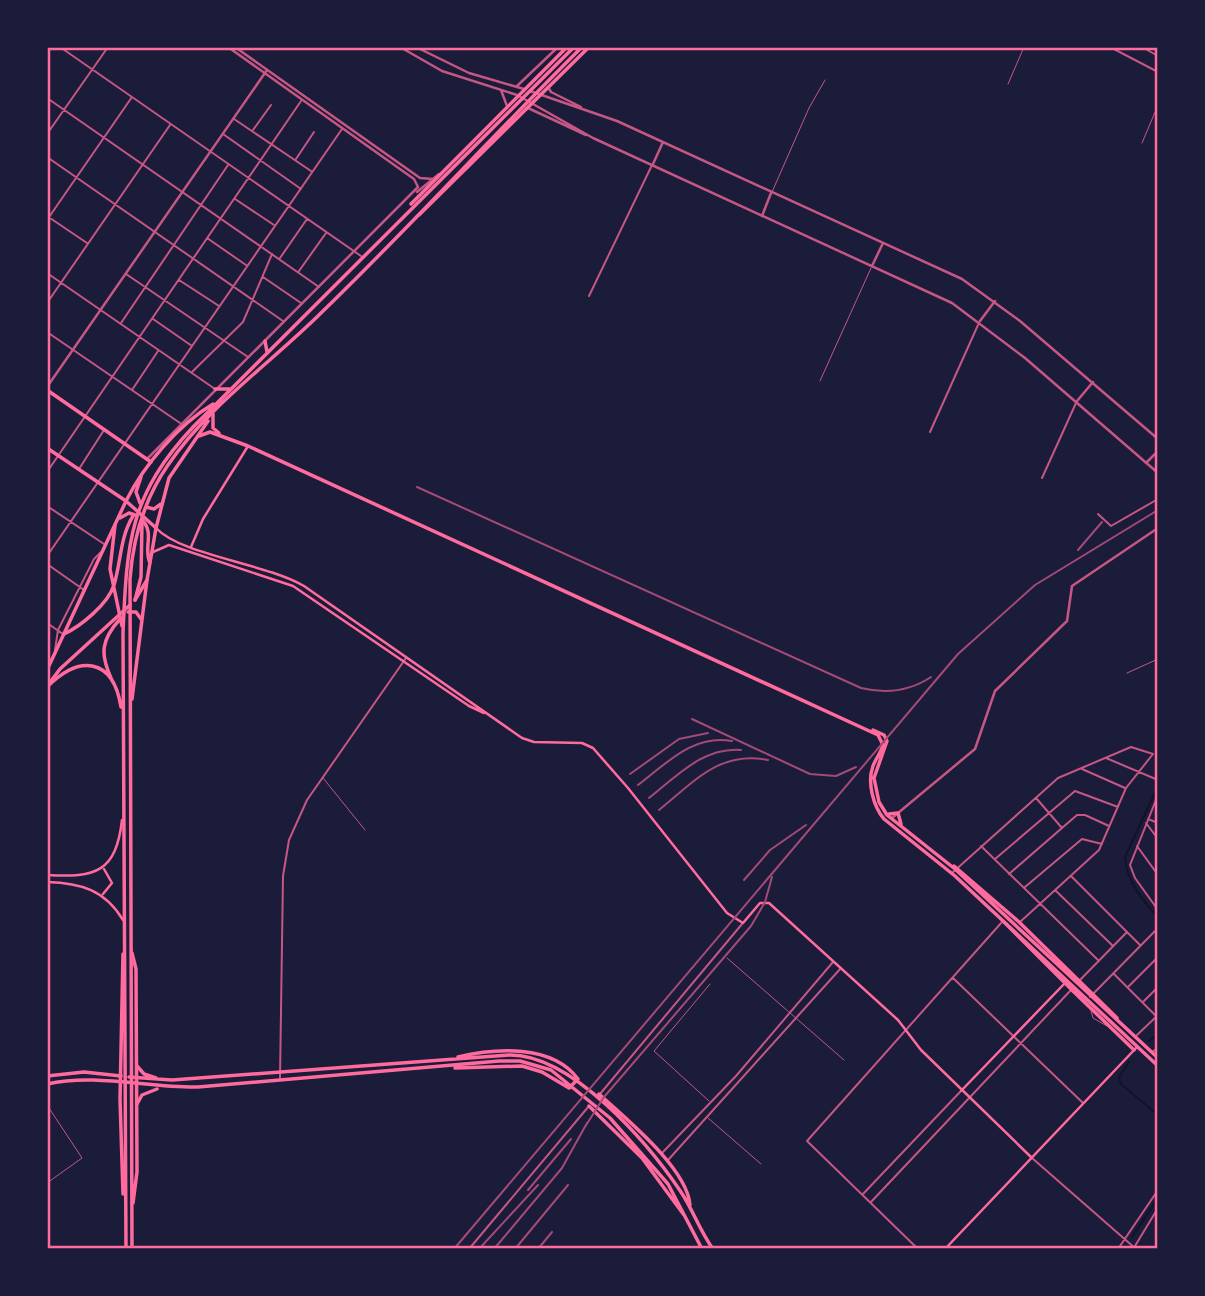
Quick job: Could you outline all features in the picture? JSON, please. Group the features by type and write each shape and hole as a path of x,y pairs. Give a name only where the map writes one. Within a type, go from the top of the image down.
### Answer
{"main road":[{"path":"403,215 439,174 566,47"},
{"path":"47,670 82,588 149,461 193,420 218,402 573,47"},
{"path":"64,635 73,630 110,594 128,527 166,458 212,412 331,304 582,47"},
{"path":"410,221 426,210 589,47"},
{"path":"538,75 538,86 549,87"},
{"path":"507,106 515,108 521,116"},
{"path":"265,341 267,353"},
{"path":"47,388 149,461"},
{"path":"215,389 231,388"},
{"path":"131,707 154,526 173,471 198,437 218,402"},
{"path":"212,412 213,428 221,434 881,733 887,745 874,778 879,802 886,813 955,870 1067,981"},
{"path":"132,1249 131,566 142,517 166,468 208,418"},
{"path":"198,437 206,432 221,434 878,735 883,747 871,778 878,811 907,837"},
{"path":"191,549 203,519 248,446"},
{"path":"47,448 127,501 173,542 293,586 469,706 488,714"},
{"path":"141,475 136,492 138,500 152,509 162,503"},
{"path":"125,1204 121,1178 120,1099 123,632 126,560 136,512"},
{"path":"123,632 110,558 116,523 131,513 149,529"},
{"path":"135,600 139,586 142,517"},
{"path":"149,529 154,526"},
{"path":"149,529 147,556 150,563"},
{"path":"152,553 167,545 236,560 279,573 304,586 528,741 582,743 593,748 645,808 721,907 743,923 765,902 834,961 905,1030 969,1099 1031,1157"},
{"path":"47,687 60,669 135,600 147,580"},
{"path":"122,717 114,683 102,653 106,637 129,612 136,612 142,621"},
{"path":"47,687 68,670 85,664 98,667 114,683"},
{"path":"878,811 887,819 892,818"},
{"path":"886,813 898,813 904,828"},
{"path":"47,874 82,876 103,868 119,843 123,814"},
{"path":"892,818 892,824 907,837 955,870 1019,922 1091,1009 1158,1066"},
{"path":"103,868 112,883 103,894"},
{"path":"955,870 1135,1049"},
{"path":"47,882 74,884 103,894 123,920"},
{"path":"131,951 136,969 137,1172 132,1208"},
{"path":"123,952 126,1249"},
{"path":"961,1091 1067,981"},
{"path":"1076,989 1091,996 1158,1058"},
{"path":"945,1249 1135,1049"},
{"path":"448,1060 488,1053 524,1052 556,1062 578,1079 569,1088 542,1072 522,1066 449,1067"},
{"path":"120,1053 128,1060 135,1053"},
{"path":"47,1076 84,1072 172,1080 525,1055 559,1068 631,1129 679,1189 713,1249"},
{"path":"135,1061 144,1074 172,1080"},
{"path":"47,1084 82,1080 162,1087 280,1081 520,1061 556,1073 630,1136 674,1193 702,1249"},
{"path":"136,1106 145,1093 162,1087"},
{"path":"599,1094 666,1162 686,1189 690,1208"},
{"path":"120,1099 127,1095 135,1099"},
{"path":"589,1106 656,1175 686,1218"},
{"path":"606,1121 610,1112 615,1110"}],"street":[{"path":"47,51 50,47"},
{"path":"60,47 362,257"},
{"path":"47,134 107,49 102,47"},
{"path":"228,47 313,102 420,178 433,178"},
{"path":"235,47 241,54"},
{"path":"400,47 442,71 517,95 593,138"},
{"path":"416,47 469,73 590,111"},
{"path":"517,86 558,47"},
{"path":"1110,47 1158,72"},
{"path":"1142,47 1158,56"},
{"path":"265,71 301,101 417,183 417,191 404,205"},
{"path":"47,388 265,71"},
{"path":"549,87 557,95 590,111 663,141 962,279 995,301 1158,439"},
{"path":"501,90 507,106"},
{"path":"88,243 48,218 132,97"},
{"path":"47,98 319,287"},
{"path":"47,472 301,101"},
{"path":"310,107 313,102"},
{"path":"253,131 271,104"},
{"path":"528,108 943,298 980,321 1077,401 1158,473"},
{"path":"234,118 313,172"},
{"path":"47,303 171,124"},
{"path":"47,556 342,129"},
{"path":"295,160 314,132"},
{"path":"222,134 301,188"},
{"path":"589,296 663,141"},
{"path":"47,157 284,321"},
{"path":"121,324 229,164"},
{"path":"149,461 180,424 215,389 439,174"},
{"path":"762,216 771,193"},
{"path":"234,198 275,225"},
{"path":"279,259 307,219"},
{"path":"299,272 326,232"},
{"path":"206,238 247,265"},
{"path":"872,266 883,243"},
{"path":"192,373 243,322 272,254"},
{"path":"47,273 215,389"},
{"path":"125,273 248,357"},
{"path":"263,277 302,304"},
{"path":"178,280 219,306"},
{"path":"930,432 980,321 995,301"},
{"path":"152,318 192,346"},
{"path":"47,332 180,424"},
{"path":"132,391 159,350"},
{"path":"1042,478 1077,401 1093,382"},
{"path":"79,469 105,429"},
{"path":"1146,463 1158,450"},
{"path":"1098,514 1111,526 1158,499"},
{"path":"47,506 105,545"},
{"path":"892,818 977,746 998,686 1067,621 1072,586 1158,528"},
{"path":"235,566 236,560"},
{"path":"47,564 82,588 58,630 54,641 56,652"},
{"path":"47,623 64,635"},
{"path":"280,1081 286,852 300,811 407,657"},
{"path":"955,870 1058,778 1131,747 1153,755 1126,788 1103,845 1019,922"},
{"path":"1105,757 1158,780"},
{"path":"1080,768 1126,788"},
{"path":"995,860 1077,790 1118,807"},
{"path":"1158,795 1146,820 1130,869 1158,910"},
{"path":"1036,797 1062,828"},
{"path":"1009,874 1082,814 1110,826"},
{"path":"1146,820 1158,823"},
{"path":"1146,820 1158,839"},
{"path":"1025,888 1082,839 1103,845"},
{"path":"980,845 1098,961"},
{"path":"1137,845 1158,875"},
{"path":"1070,876 1140,945"},
{"path":"1054,889 1113,946"},
{"path":"918,1249 807,1141 1004,920"},
{"path":"469,1249 743,923"},
{"path":"1091,996 1158,928"},
{"path":"1065,998 1073,994 1098,961 1127,932"},
{"path":"1128,988 1158,957"},
{"path":"660,1155 791,1014 834,961"},
{"path":"666,1162 841,968"},
{"path":"1113,974 1157,1016 1134,1036"},
{"path":"953,977 1084,1104"},
{"path":"1142,1003 1158,987"},
{"path":"870,1203 1021,1043 1076,989"},
{"path":"1152,1052 1158,1048"},
{"path":"862,1196 961,1091"},
{"path":"1031,1157 1135,1248 1158,1208"},
{"path":"1118,1249 1158,1190"}],"lane":[{"path":"1008,84 1024,47"},
{"path":"771,193 809,108 825,80"},
{"path":"1142,143 1158,105"},
{"path":"820,381 872,266"},
{"path":"1127,673 1158,659"},
{"path":"323,778 365,830"},
{"path":"727,958 844,1060"},
{"path":"710,984 654,1051 716,1105"},
{"path":"47,1105 81,1155 81,1160 47,1184"},
{"path":"701,1112 761,1164"},
{"path":"47,1225 50,1249"}],"waterway":[{"path":"1158,786 1125,857 1132,882 1158,917"},
{"path":"1149,1041 1158,1034"},
{"path":"1129,1062 1119,1077 1121,1084 1158,1115"},
{"path":"1132,1237 1158,1198"}],"railway":[{"path":"417,487 861,688 898,690 931,677"},
{"path":"454,1249 958,654 1035,585 1158,510"},
{"path":"1078,550 1102,522"},
{"path":"692,719 810,774 836,776 856,767"},
{"path":"630,774 679,739 708,733"},
{"path":"638,785 693,746 718,740 732,741"},
{"path":"649,798 680,772 703,758 727,750 741,750"},
{"path":"659,810 696,779 722,764 751,758 768,760"},
{"path":"744,880 770,850 806,825"},
{"path":"583,1130 604,1097 751,926 765,902 772,877"},
{"path":"494,1249 562,1168 587,1123"},
{"path":"528,1190 571,1139"},
{"path":"479,1249 538,1185"},
{"path":"515,1249 568,1185"},
{"path":"538,1249 552,1232"}]}
